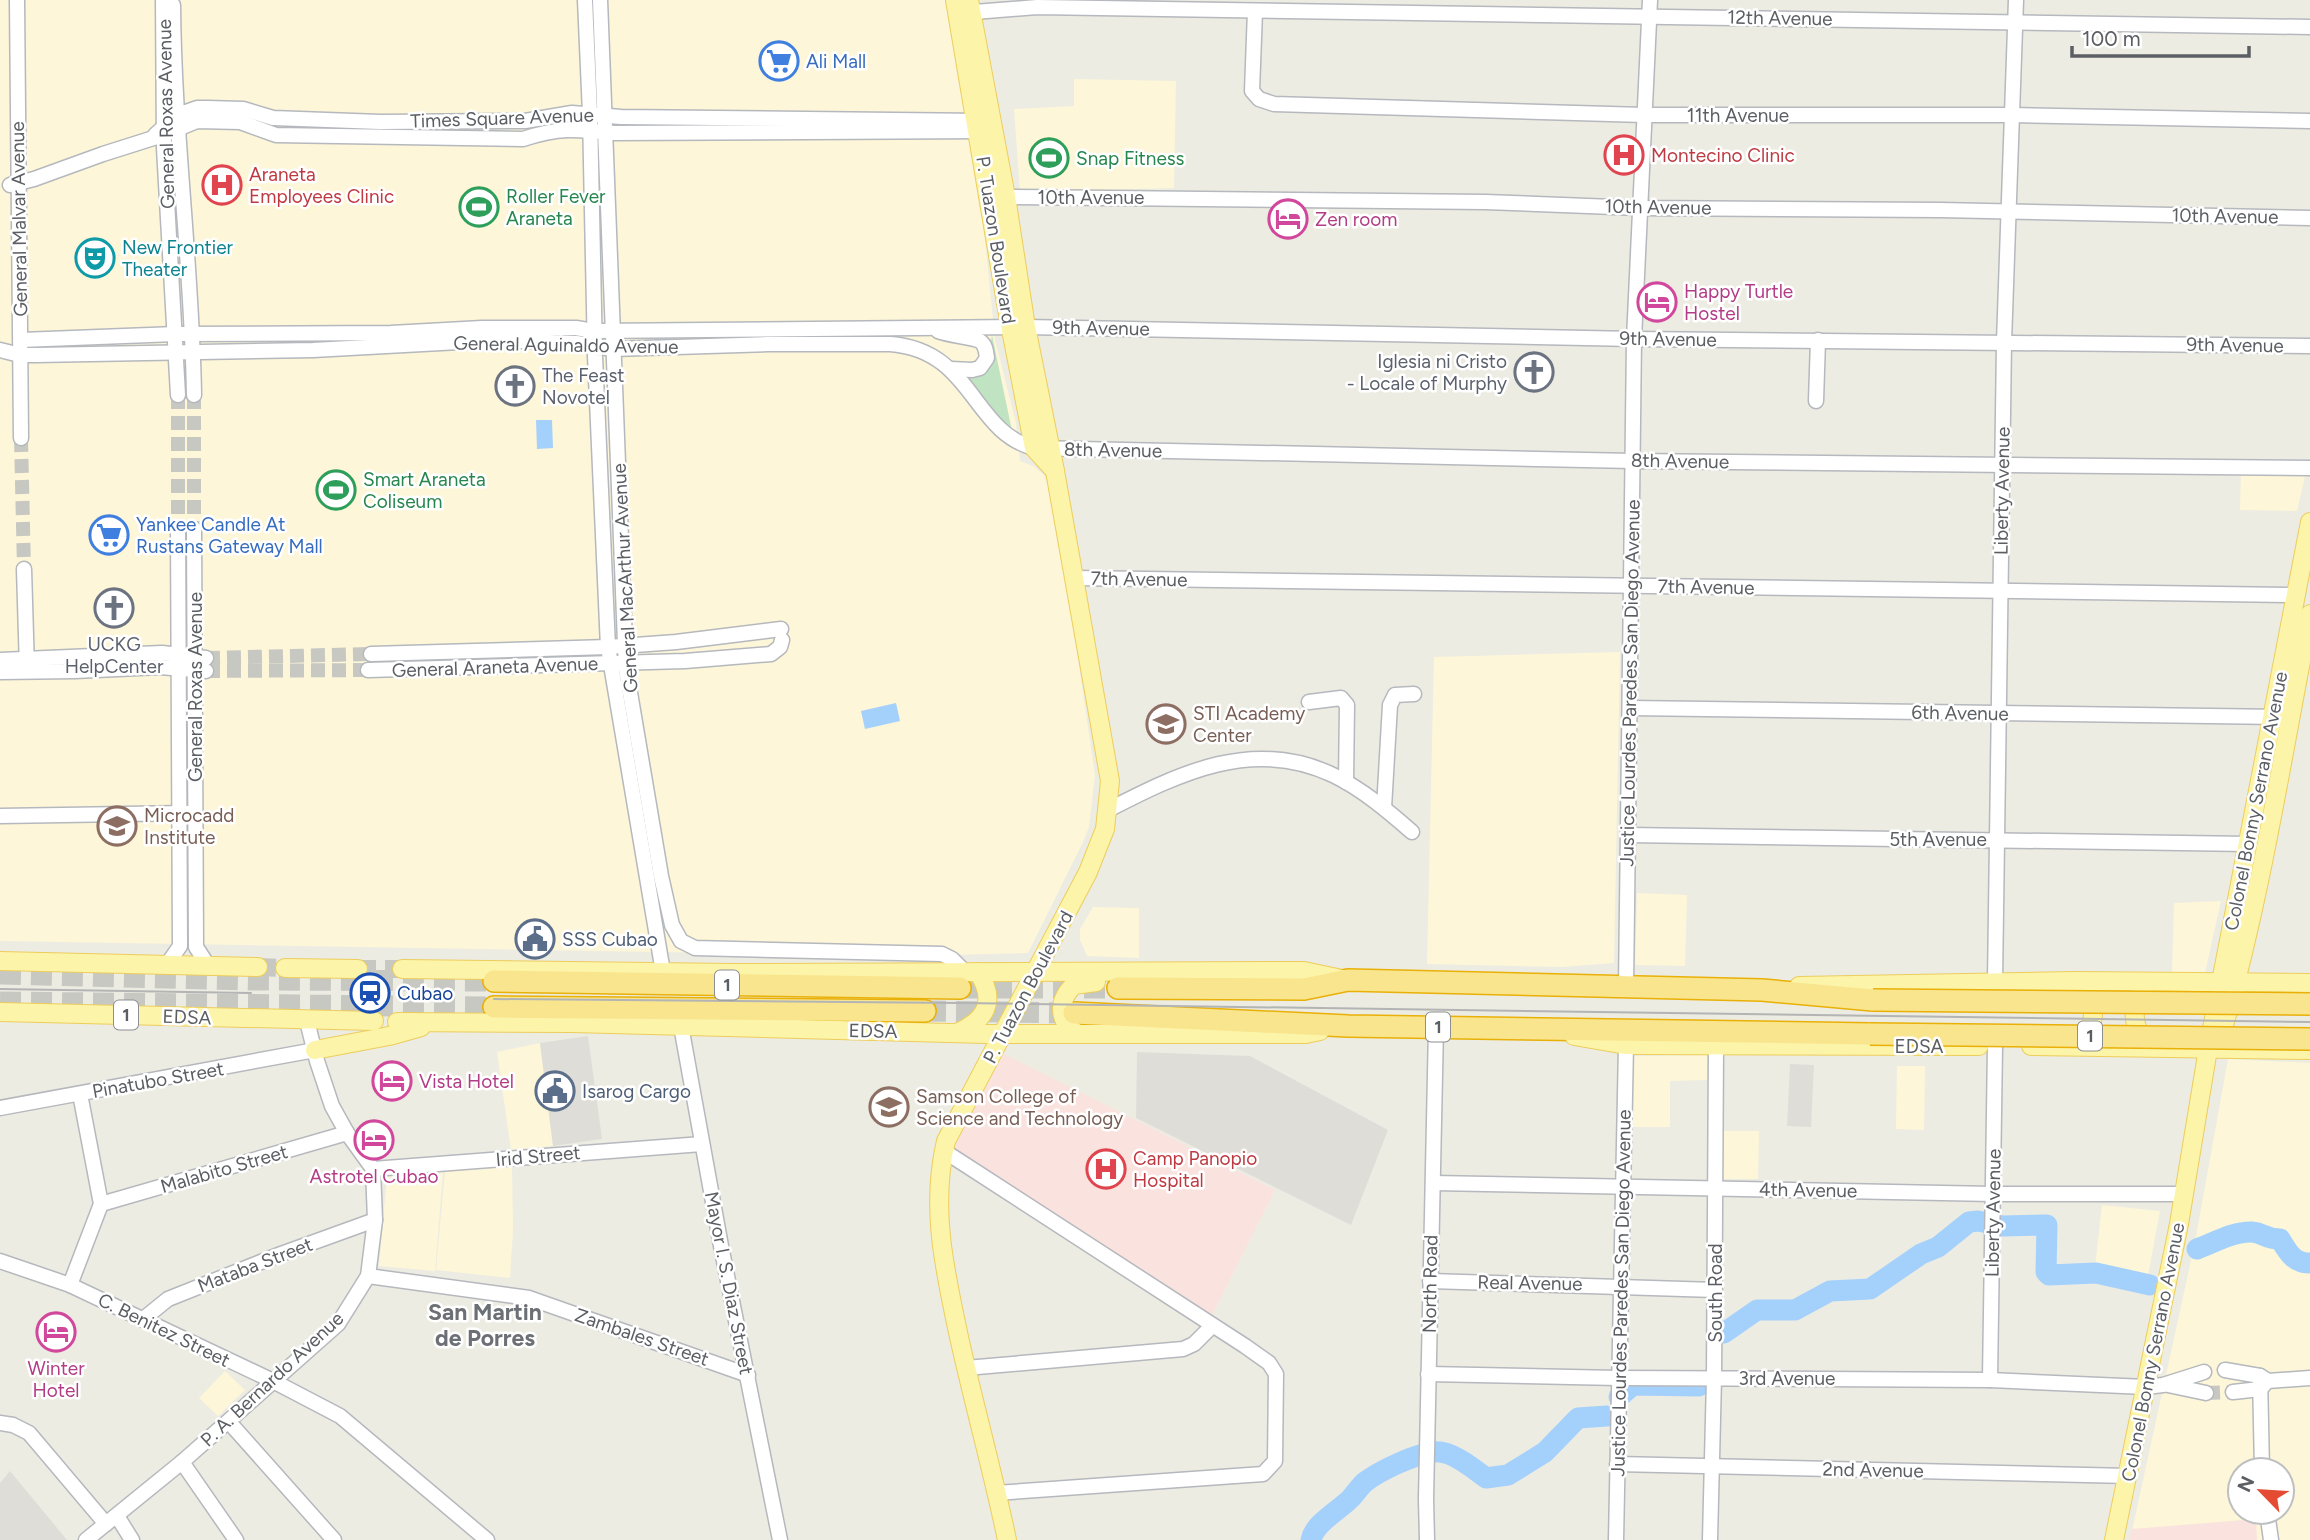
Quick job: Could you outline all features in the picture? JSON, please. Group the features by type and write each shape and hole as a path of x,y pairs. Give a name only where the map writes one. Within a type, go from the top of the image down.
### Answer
{"highway":[{"name":"1","path":"494,981 968,977"},
{"name":"1","path":"1118,980 1304,989 1348,980 1762,990 1873,1000 2310,1004"},
{"name":"EDSA","path":"494,1007 925,1011"},
{"name":"EDSA","path":"1076,1023 2310,1039"}],"main road":[{"name":"P. Tuazon Boulevard","path":"963,6 1018,327 1042,448 1055,471 1110,769 1108,810 1095,855 1037,972 946,1141 940,1166 938,1216 945,1273 1007,1540"},
{"name":"P. Tuazon Boulevard","path":"984,126 1006,197 1018,327"},
{"name":"Colonel Bonny Serrano Avenue","path":"2228,983 2241,959 2268,833 2295,595 2310,522"},
{"name":"Colonel Bonny Serrano Avenue","path":"2114,1540 2154,1386 2202,1080 2228,983 2241,843 2310,614"},
{"path":"1050,946 1057,959 1070,972"},
{"path":"2241,959 2270,983"},
{"path":"0,961 258,967"},
{"path":"285,968 358,969"},
{"name":"1","path":"402,969 968,977 1070,972 1118,980"},
{"path":"957,1033 975,1024 985,1010 987,993 968,977"},
{"path":"1076,1023 1066,1025 1062,1016 1062,1007 1069,989 1076,983 1118,980"},
{"path":"2071,1047 2087,1033 2093,1018 2090,997 2075,981"},
{"name":"1","path":"1762,990 1817,985 1995,982 2310,983"},
{"path":"2155,1048 2139,1034 2134,1018 2140,996 2156,982"},
{"name":"EDSA","path":"0,1012 374,1021"},
{"name":"EDSA","path":"397,1022 1003,1034 1076,1023"},
{"path":"315,1050 411,1031 433,1023"},
{"name":"EDSA","path":"1529,1029 1626,1045 1995,1045 2310,1050"}],"street":[{"name":"General Malvar Avenue","path":"17,0 14,185 21,438"},
{"name":"General Roxas Avenue","path":"163,0 178,395"},
{"name":"General Roxas Avenue","path":"173,0 167,128 192,334 194,395"},
{"name":"General MacArthur Avenue","path":"585,0 594,331 608,647 663,972"},
{"name":"General MacArthur Avenue","path":"600,0 626,662 661,876 673,929 686,945 702,948 942,954 953,959 968,977"},
{"name":"Justice Lourdes Paredes San Diego Avenue","path":"1626,988 1634,339 1650,0"},
{"name":"Liberty Avenue","path":"1995,982 2004,342 2017,0"},
{"name":"12th Avenue","path":"963,6 2310,27"},
{"name":"11th Avenue","path":"1255,11 1252,91 1259,99 1274,104 1644,115 2011,115 2310,121"},
{"name":"Times Square Avenue","path":"167,128 197,108 243,109 273,118 448,122 525,121 557,114 590,114 984,126"},
{"name":"Times Square Avenue","path":"14,185 167,128 203,121 240,122 276,135 523,139 551,130 607,133 984,126"},
{"name":"10th Avenue","path":"1006,197 1485,202 1639,208 2008,211 2310,218"},
{"path":"928,327 950,336 980,341 986,348 987,358 980,368 951,369"},
{"name":"General Aguinaldo Avenue","path":"0,350 176,334 391,332 482,328 576,328 612,331 1018,327"},
{"name":"9th Avenue","path":"1018,327 1634,339 2310,346"},
{"name":"General Aguinaldo Avenue","path":"20,347 176,352 313,351 496,340 576,343 613,349 768,344 906,345 938,359 951,369 1000,428 1021,444 1042,448"},
{"path":"1816,401 1818,340"},
{"name":"8th Avenue","path":"1042,448 1633,461 2310,468"},
{"name":"General Roxas Avenue","path":"178,529 180,941"},
{"name":"General Roxas Avenue","path":"194,529 200,664 195,813 196,947 209,967"},
{"path":"24,569 27,666"},
{"name":"7th Avenue","path":"1074,578 2295,595"},
{"name":"General Araneta Avenue","path":"368,670 685,661 771,654 780,647 781,634 608,647 371,654"},
{"path":"0,672 27,666 162,653 177,661 200,664"},
{"path":"0,660 27,666"},
{"path":"1384,808 1390,705 1395,695 1414,694"},
{"path":"1308,702 1341,698 1346,705 1346,782"},
{"name":"6th Avenue","path":"1630,708 2281,717"},
{"path":"1108,810 1163,781 1204,766 1261,758 1310,765 1346,782 1384,808 1412,832"},
{"path":"0,816 195,813"},
{"name":"5th Avenue","path":"1628,835 2241,843"},
{"path":"166,966 180,946 180,941 196,940"},
{"path":"307,1021 332,1106 347,1133 373,1169"},
{"name":"Mayor I. S. Diaz Street","path":"681,1026 780,1540"},
{"name":"North Road","path":"1427,1540 1427,1410 1436,1027"},
{"name":"Justice Lourdes Paredes San Diego Avenue","path":"1616,1540 1626,1045"},
{"name":"Liberty Avenue","path":"1990,1380 1995,1045"},
{"name":"South Road","path":"1710,1540 1716,1047"},
{"name":"Pinatubo Street","path":"0,1108 315,1050"},
{"path":"69,1285 101,1204 80,1094"},
{"name":"Malabito Street","path":"101,1204 347,1133"},
{"name":"Irid Street","path":"373,1169 702,1144"},
{"path":"944,1151 1245,1346 1269,1363 1276,1374 1275,1461 1263,1474 996,1493"},
{"name":"P. A. Bernardo Avenue","path":"86,1540 229,1422 338,1324 368,1276 375,1220 373,1169"},
{"name":"4th Avenue","path":"1433,1183 2184,1195"},
{"name":"Mataba Street","path":"142,1320 168,1299 375,1220"},
{"name":"C. Benitez Street","path":"0,1261 69,1285 273,1381 340,1416 487,1540"},
{"name":"Zambales Street","path":"368,1276 529,1298 748,1375"},
{"name":"Real Avenue","path":"1430,1281 1714,1290"},
{"path":"966,1368 1183,1349 1194,1344 1212,1326"},
{"path":"2225,1370 2262,1382"},
{"path":"2154,1386 2204,1372"},
{"name":"3rd Avenue","path":"1428,1374 1618,1386 1714,1378 1990,1380 2154,1386"},
{"path":"2233,1392 2262,1382 2310,1378"},
{"path":"2262,1382 2262,1456"},
{"path":"2154,1386 2206,1393"},
{"path":"229,1422 334,1540"},
{"path":"0,1423 13,1425 29,1433 132,1540"},
{"path":"182,1462 236,1540"},
{"name":"2nd Avenue","path":"1617,1464 2129,1476"},
{"path":"2108,1540 2114,1540"}],"shaded area":[{"path":"0,0 948,0 979,178 995,340 1016,423 1020,461 1033,466 1044,475 1049,488 1095,775 1089,827 1028,953 902,956 0,941"},
{"path":"1074,79 1176,81 1174,188 1020,192 1014,109 1074,106"},
{"path":"2241,472 2306,472 2297,511 2240,510"},
{"path":"1620,652 1614,963 1562,967 1427,964 1434,657"},
{"path":"1637,893 1687,895 1685,966 1635,965"},
{"path":"2221,901 2205,973 2200,976 2172,975 2174,903"},
{"path":"1093,907 1139,908 1139,958 1087,956 1080,940 1080,929"},
{"path":"588,1036 602,1139 553,1146 540,1043"},
{"path":"540,1043 553,1146 511,1150 497,1052"},
{"path":"1137,1052 1250,1056 1388,1130 1351,1225 1136,1118"},
{"name":"Camp Panopio Hospital","path":"1004,1054 1275,1190 1211,1317 949,1151"},
{"path":"1707,1055 1707,1080 1670,1081 1670,1127 1633,1127 1633,1056"},
{"path":"2228,1059 2310,1063 2310,1540 2130,1540 2195,1242"},
{"path":"1790,1064 1814,1065 1811,1127 1787,1126"},
{"path":"1897,1066 1925,1066 1924,1130 1896,1129"},
{"path":"1720,1131 1759,1131 1758,1179 1720,1179"},
{"path":"512,1165 513,1231 510,1278 436,1270 445,1171"},
{"path":"443,1172 435,1271 379,1266 387,1177"},
{"path":"2102,1205 2160,1211 2148,1276 2095,1267"},
{"path":"225,1371 245,1390 218,1416 199,1398"},
{"path":"10,1471 67,1540 0,1540 0,1483"},
{"path":"2226,1521 2226,1526 2256,1526 2257,1540 2129,1540 2132,1529"}],"green space":[{"path":"992,335 1012,431 1000,421 960,374 987,366"}],"water":[{"path":"536,420 552,420 553,448 537,449"},
{"path":"896,703 900,721 865,729 861,711"}],"waterway":[{"path":"1724,1333 1757,1310 1795,1310 1830,1291 1870,1289 1921,1254 1938,1247 1969,1222 2003,1226 2047,1225 2046,1272 2049,1275 2096,1273 2150,1285"},
{"path":"2197,1249 2231,1235 2252,1232 2280,1239 2295,1259 2310,1263"},
{"path":"1619,1397 1633,1385 1699,1386"},
{"path":"1311,1540 1322,1522 1346,1503 1365,1482 1398,1463 1426,1453 1441,1452 1462,1460 1486,1478 1508,1475 1545,1452 1578,1418 1607,1416"}],"tunnel":[{"path":"178,395 178,529"},
{"path":"194,395 194,529"},
{"path":"21,438 24,569"},
{"path":"206,658 371,654"},
{"path":"206,671 368,670"},
{"path":"258,967 285,968"},
{"path":"358,969 402,969"},
{"path":"0,974 251,980 494,981"},
{"path":"960,988 1118,988"},
{"path":"0,1002 494,1007"},
{"path":"925,1011 1074,1013"},
{"path":"2206,1393 2233,1392"}],"tram line":[{"path":"0,989 251,993"},
{"path":"494,999 2310,1022"}],"place":[{"name":"Ali Mall","path":"779,61"},
{"name":"Montecino Clinic","path":"1624,155"},
{"name":"Snap Fitness","path":"1049,158"},
{"name":"Araneta Employees Clinic","path":"222,185"},
{"name":"Roller Fever Araneta","path":"479,207"},
{"name":"Zen room","path":"1288,219"},
{"name":"New Frontier Theater","path":"95,258"},
{"name":"Happy Turtle Hostel","path":"1657,302"},
{"name":"Iglesia ni Cristo - Locale of Murphy","path":"1534,372"},
{"name":"The Feast Novotel","path":"515,386"},
{"name":"Smart Araneta Coliseum","path":"336,490"},
{"name":"Yankee Candle At Rustans Gateway Mall","path":"109,535"},
{"name":"UCKG HelpCenter","path":"114,608"},
{"name":"STI Academy Center","path":"1166,724"},
{"name":"Microcadd Institute","path":"117,826"},
{"name":"SSS Cubao","path":"535,939"},
{"name":"Cubao","path":"370,993"},
{"name":"Vista Hotel","path":"392,1081"},
{"name":"Isarog Cargo","path":"555,1091"},
{"name":"Samson College of Science and Technology","path":"889,1107"},
{"name":"Astrotel Cubao","path":"374,1140"},
{"name":"Camp Panopio Hospital","path":"1106,1169"},
{"name":"Winter Hotel","path":"56,1332"}],"district":[{"name":"San Martin de Porres","path":"485,1325"}]}
